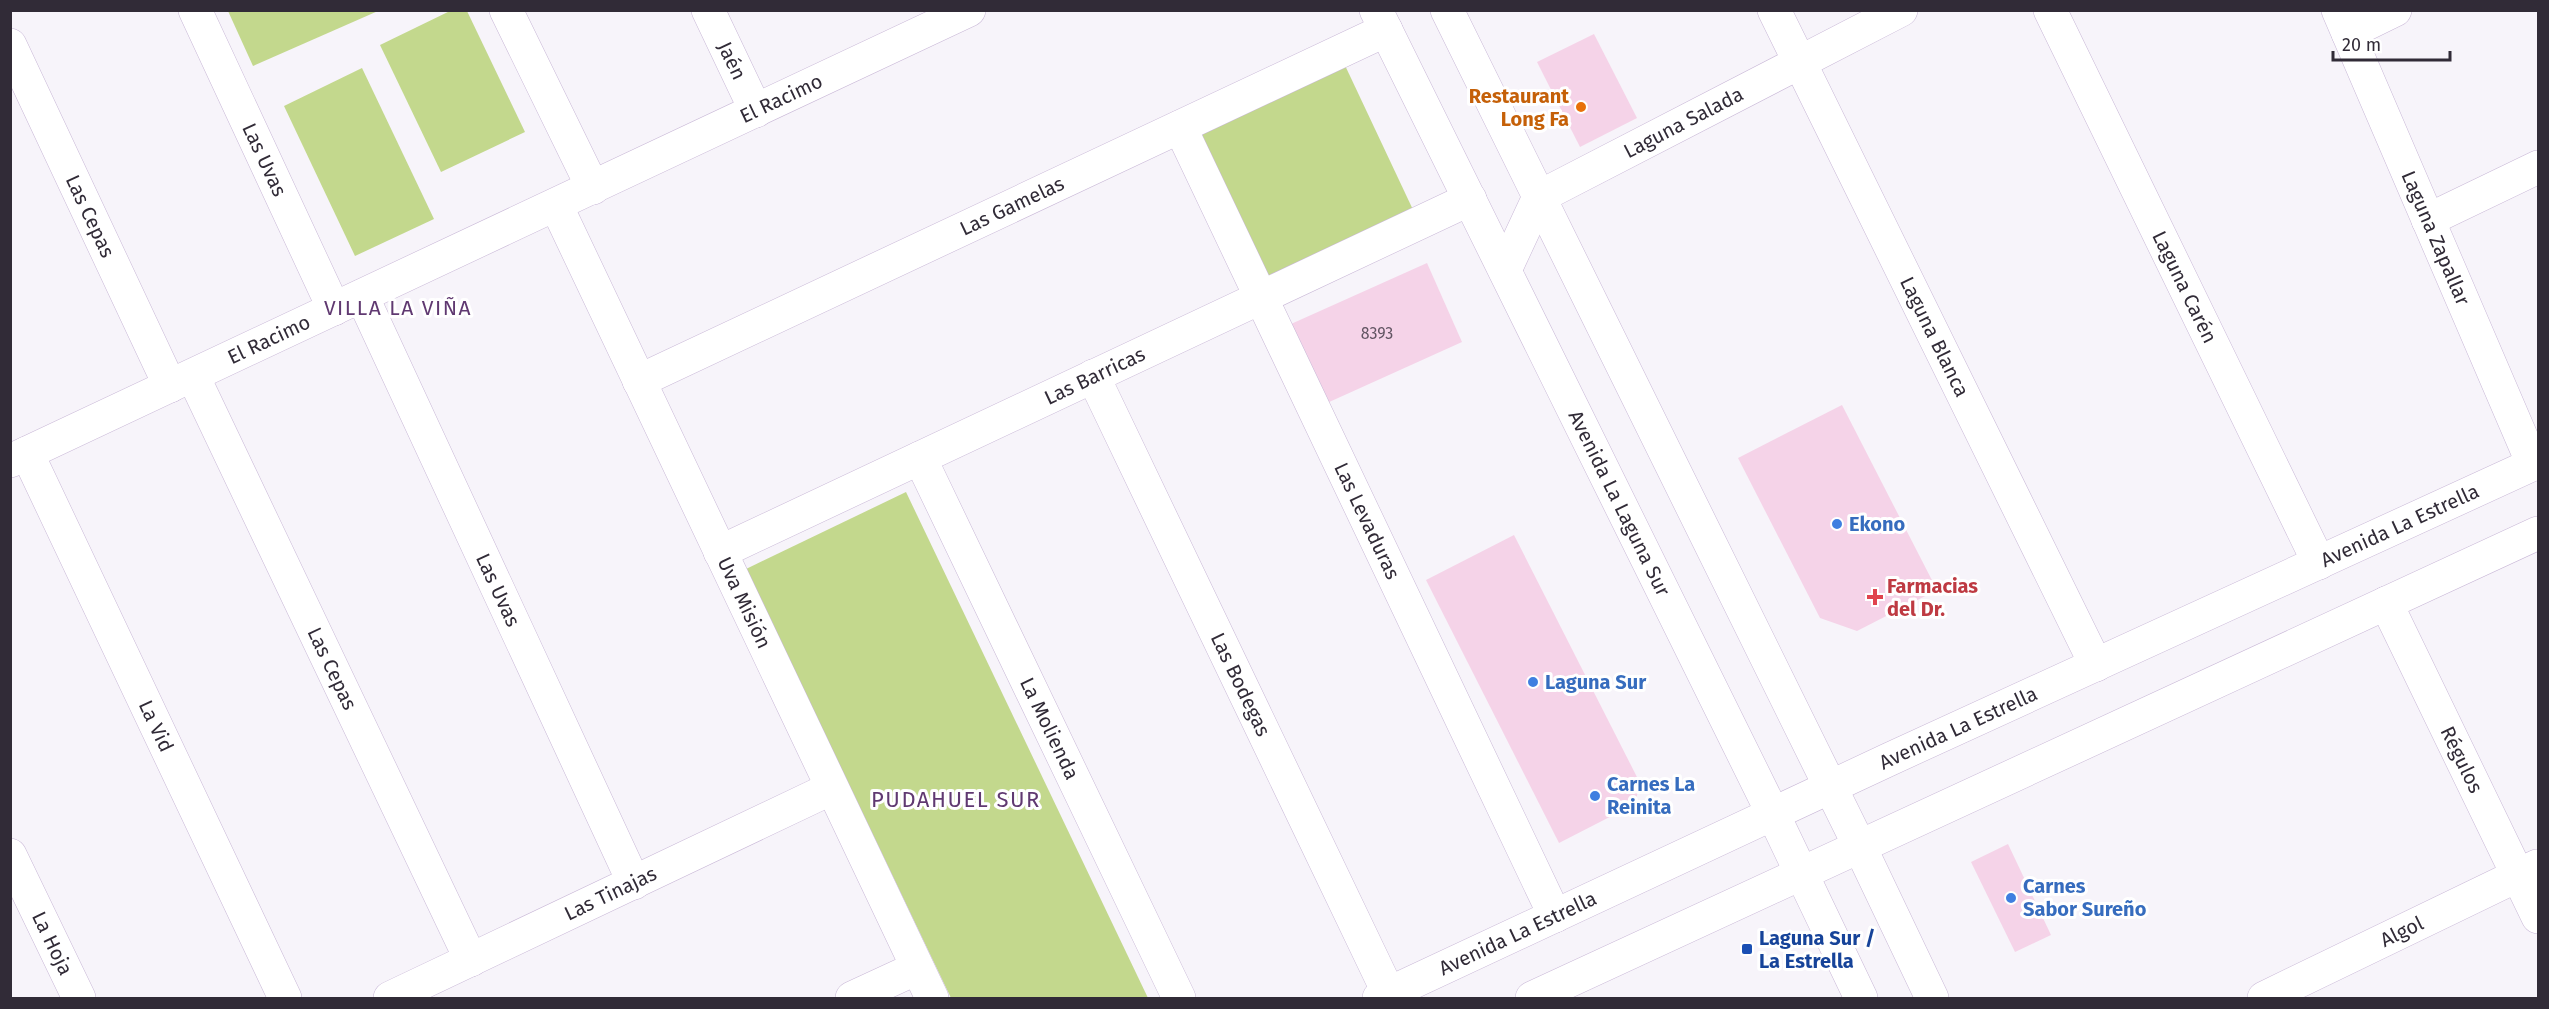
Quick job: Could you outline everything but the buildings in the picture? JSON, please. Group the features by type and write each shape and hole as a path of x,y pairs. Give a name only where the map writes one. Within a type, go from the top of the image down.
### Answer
{"street":[{"name":"Las Uvas","path":"195,10 348,302 634,883"},
{"path":"506,10 593,188"},
{"name":"Jaén","path":"708,10 756,111"},
{"name":"El Racimo","path":"19,457 756,111 916,22 969,10"},
{"path":"1447,10 1859,845 1932,999"},
{"name":"Laguna Blanca","path":"1774,10 2096,665"},
{"name":"Laguna Salada","path":"1539,197 1901,10"},
{"name":"Laguna Carén","path":"2050,10 2319,563"},
{"path":"2343,22 2395,10"},
{"name":"Las Gamelas","path":"639,381 1180,127 1381,20"},
{"name":"Avenida La Laguna Sur","path":"1381,20 1802,872 1861,999"},
{"name":"Laguna Zapallar","path":"2343,22 2536,463"},
{"name":"Las Cepas","path":"10,45 182,381 471,960"},
{"name":"Las Levaduras","path":"1180,127 1555,916"},
{"path":"2428,220 2538,167"},
{"path":"1505,270 1539,197"},
{"name":"Las Barricas","path":"720,552 1470,199"},
{"name":"Uva Misión","path":"556,205 932,999"},
{"name":"Las Bodegas","path":"1093,376 1384,996"},
{"name":"La Vid","path":"19,457 285,999"},
{"name":"La Molienda","path":"920,458 1179,999"},
{"name":"Avenida La Estrella","path":"1384,996 1830,787 2536,463"},
{"path":"1532,999 1859,845 2538,533"},
{"name":"Régulos","path":"2386,603 2528,870 2538,918"},
{"name":"Las Tinajas","path":"390,999 832,788"},
{"name":"La Hoja","path":"10,855 79,999"},
{"name":"Algol","path":"2264,999 2528,870"},
{"path":"852,999 917,968"}],"green space":[{"path":"452,10 467,11 525,132 441,172 380,45"},
{"path":"228,11 378,11 253,66"},
{"path":"1342,59 1415,214 1268,286 1196,135"},
{"path":"362,68 434,219 355,256 284,106"},
{"path":"906,492 1148,998 951,998 746,569"}],"place":[{"name":"Restaurant Long Fa","path":"1581,107"},
{"name":"Ekono","path":"1837,524"},
{"name":"Farmacias del Dr.","path":"1875,597"},
{"name":"Laguna Sur","path":"1533,682"},
{"name":"Carnes La Reinita","path":"1595,796"},
{"name":"Carnes Sabor Sureño","path":"2011,898"},
{"name":"Laguna Sur / La Estrella","path":"1747,949"}],"district":[{"name":"VILLA LA VIÑA","path":"398,308"},
{"name":"PUDAHUEL SUR","path":"956,799"}]}
